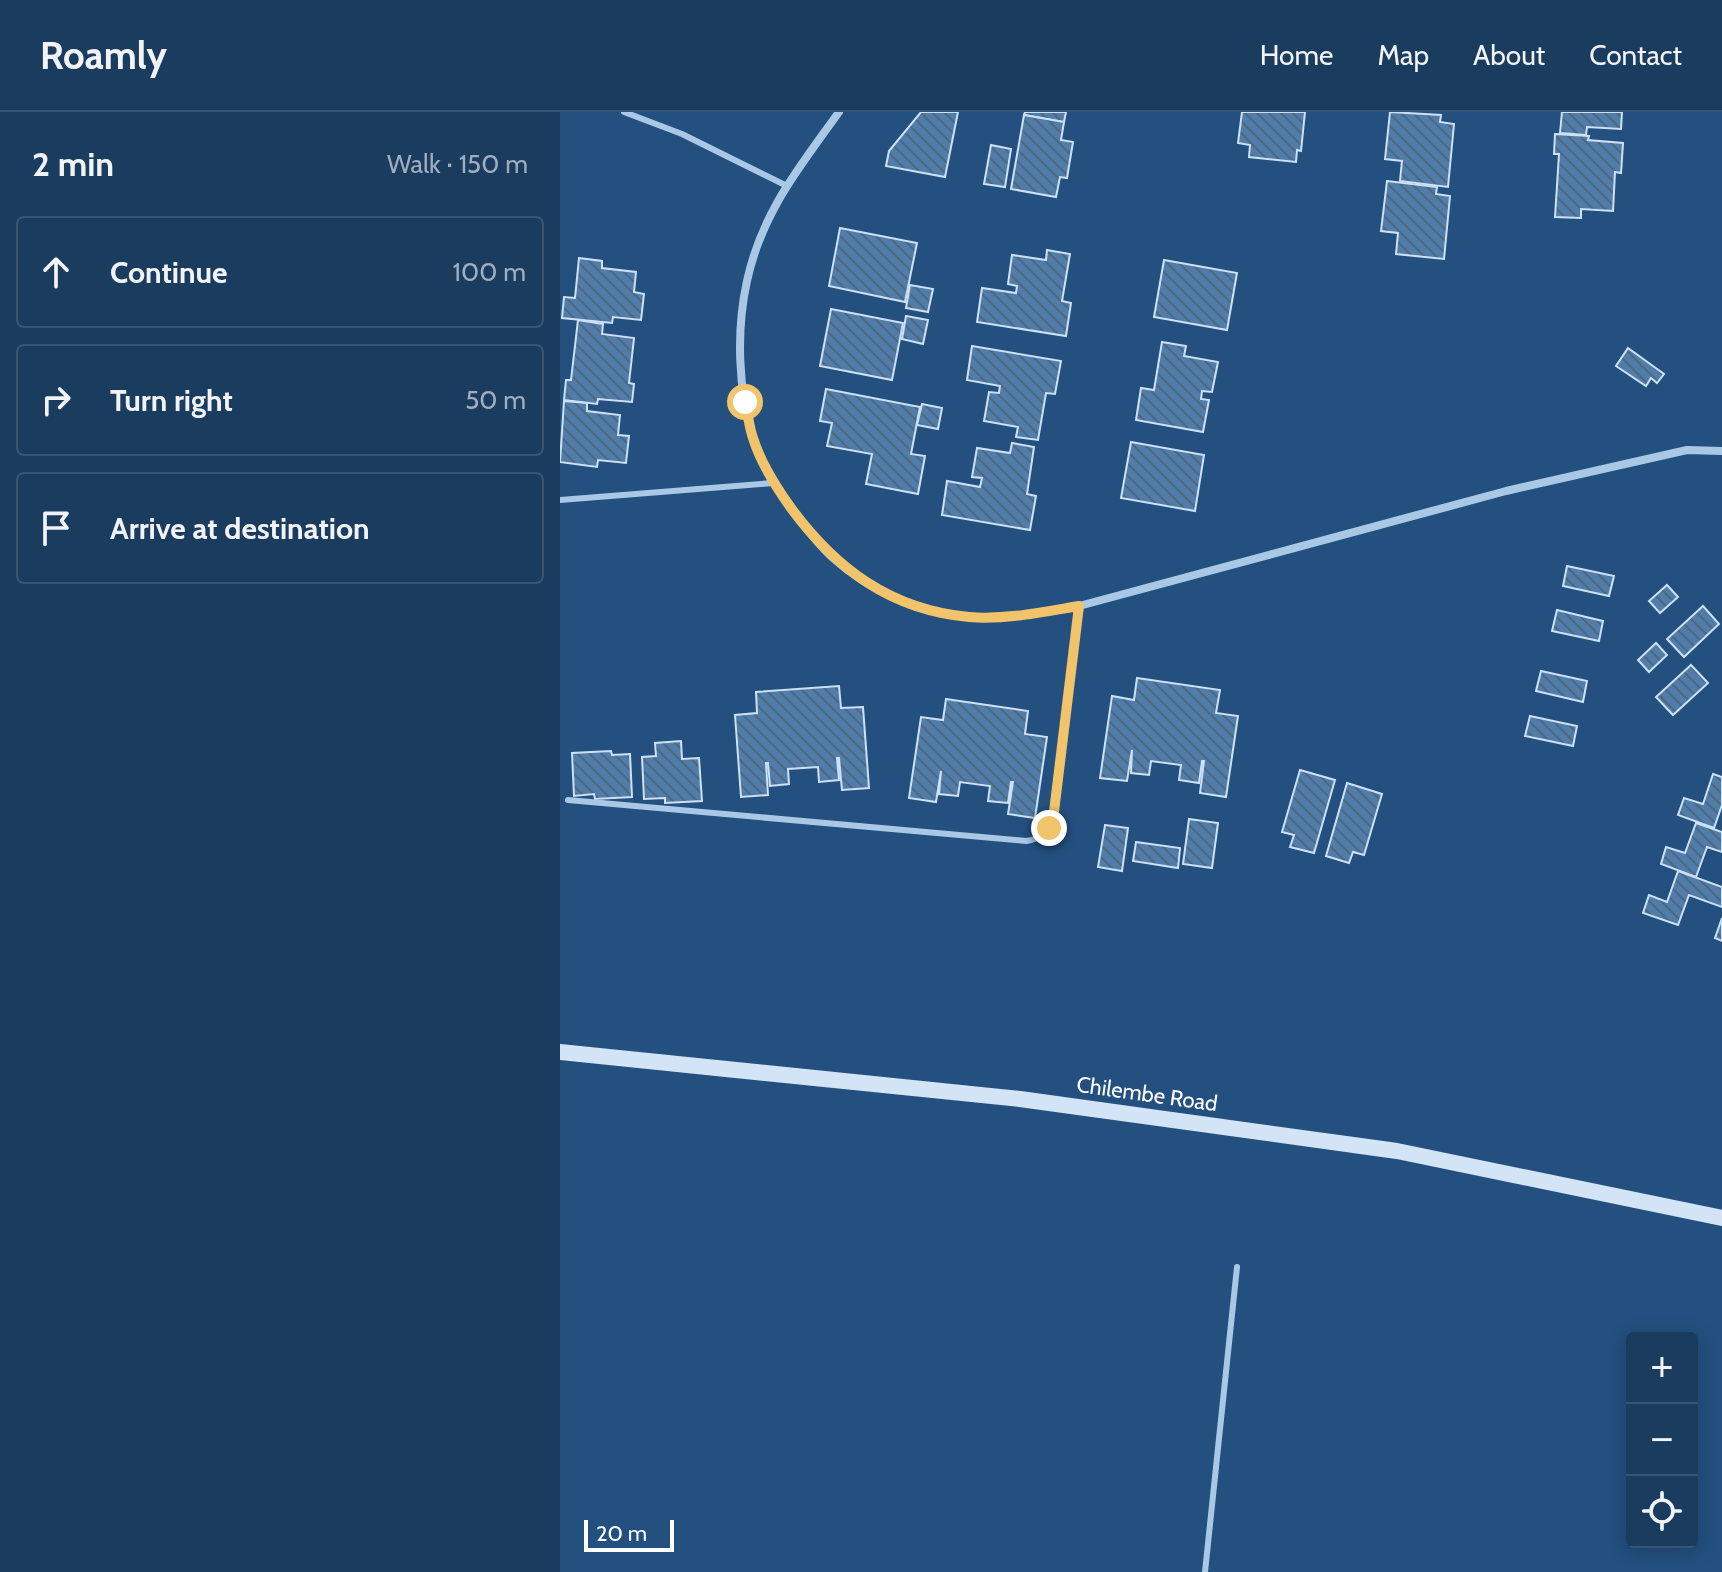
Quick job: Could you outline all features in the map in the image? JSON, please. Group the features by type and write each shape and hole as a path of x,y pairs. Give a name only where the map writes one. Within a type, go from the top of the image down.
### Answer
{"main road":[{"name":"Chilembe Road","path":"560,1052 1020,1099 1397,1151 1722,1218"}],"street":[{"path":"839,112 785,185 761,235 747,282 740,362 753,439 773,483 814,539 834,559 862,581 896,597 968,617 1016,617 1079,606 1522,488 1687,450 1722,451"}],"lane":[{"path":"624,112 682,134 785,185"},
{"path":"560,500 773,483"},
{"path":"568,800 1035,840 1053,820 1079,606"},
{"path":"1205,1572 1237,1267"}],"building":[{"path":"921,112 958,112 945,177 886,166 889,151"},
{"path":"1025,112 1066,112 1064,122 1024,115"},
{"path":"1242,112 1305,112 1301,151 1297,150 1296,162 1249,157 1250,145 1238,143"},
{"path":"1390,112 1441,115 1440,122 1454,124 1448,187 1400,181 1402,161 1385,159"},
{"path":"1562,112 1622,112 1621,129 1587,127 1586,135 1560,133"},
{"path":"1024,115 1064,122 1061,140 1073,142 1067,178 1060,177 1056,197 1011,189"},
{"path":"1555,134 1589,136 1588,140 1623,143 1621,173 1615,172 1613,211 1581,209 1581,218 1555,217 1559,154 1554,154"},
{"path":"991,145 1011,149 1005,187 984,184"},
{"path":"1387,181 1437,187 1436,194 1450,196 1444,259 1396,254 1398,233 1381,231"},
{"path":"840,228 917,243 905,302 829,286"},
{"path":"1047,250 1070,254 1062,301 1071,303 1066,336 977,322 982,288 1016,293 1017,286 1008,284 1012,255 1046,260"},
{"path":"579,258 602,261 602,268 636,272 634,292 644,294 641,320 613,317 612,323 562,318 564,297 575,298"},
{"path":"1164,260 1237,273 1227,330 1154,317"},
{"path":"910,285 933,289 928,312 906,308"},
{"path":"831,309 903,323 892,380 820,366"},
{"path":"906,316 928,320 923,344 902,339"},
{"path":"578,320 603,324 602,334 634,338 629,383 634,384 632,402 598,399 597,404 564,400 566,380 571,380"},
{"path":"1162,342 1186,346 1184,356 1218,362 1212,392 1202,391 1201,399 1209,400 1203,432 1136,420 1141,388 1154,390"},
{"path":"972,346 1061,361 1055,394 1046,393 1038,440 1016,437 1018,427 984,421 989,392 999,393 1000,386 967,380"},
{"path":"1628,348 1664,374 1657,383 1651,378 1646,386 1616,366"},
{"path":"826,389 920,407 911,454 925,456 918,494 866,484 872,454 827,446 832,423 820,421"},
{"path":"564,401 587,403 587,411 620,415 618,435 629,436 626,463 598,460 597,467 560,462"},
{"path":"922,404 942,408 938,429 917,425"},
{"path":"1131,442 1204,455 1195,511 1121,498"},
{"path":"1012,443 1034,447 1027,494 1036,496 1030,530 942,515 947,481 980,487 982,478 972,477 977,448 1010,453"},
{"path":"1567,566 1614,576 1609,596 1563,586"},
{"path":"1667,585 1678,597 1660,613 1649,601"},
{"path":"1703,606 1719,624 1684,657 1667,639"},
{"path":"1557,610 1603,621 1599,641 1552,631"},
{"path":"1656,643 1667,655 1649,672 1638,660"},
{"path":"1691,665 1708,683 1673,715 1656,697"},
{"path":"1541,671 1587,681 1583,702 1536,691"},
{"path":"1137,678 1220,690 1216,713 1238,716 1226,797 1200,793 1204,761 1199,783 1179,780 1181,765 1151,761 1149,775 1131,773 1132,750 1127,781 1100,778 1112,696 1134,700"},
{"path":"839,686 841,708 863,707 869,788 842,790 837,758 839,780 819,782 818,767 788,769 789,784 770,786 766,763 768,795 741,797 735,715 757,713 756,692"},
{"path":"946,699 1028,711 1025,734 1047,737 1035,818 1008,814 1013,782 1008,803 988,801 990,786 960,782 958,796 939,794 941,771 936,802 909,798 921,717 943,720"},
{"path":"1530,716 1577,726 1573,746 1525,736"},
{"path":"681,741 682,759 699,758 702,801 665,803 665,798 644,799 642,757 656,756 655,743"},
{"path":"611,751 612,755 630,754 632,797 595,799 594,794 574,796 572,753"},
{"path":"1300,770 1335,780 1314,853 1290,847 1294,835 1282,832"},
{"path":"1713,774 1722,777 1722,805 1714,828 1678,815 1684,798 1703,804"},
{"path":"1347,783 1382,794 1364,855 1353,852 1349,863 1326,856"},
{"path":"1189,819 1218,823 1212,868 1183,864"},
{"path":"1696,823 1722,832 1722,852 1707,847 1696,877 1661,864 1666,847 1685,853"},
{"path":"1105,825 1128,828 1122,871 1098,867"},
{"path":"1136,842 1180,848 1178,868 1133,861"},
{"path":"1678,871 1722,887 1722,907 1689,895 1678,925 1643,913 1649,895 1667,902"},
{"path":"1722,918 1722,941 1715,938"}],"route":[{"path":"745,402 753,439 773,483 814,539 862,581 927,608 968,617 1016,617 1079,606 1053,820 1049,828"}]}
